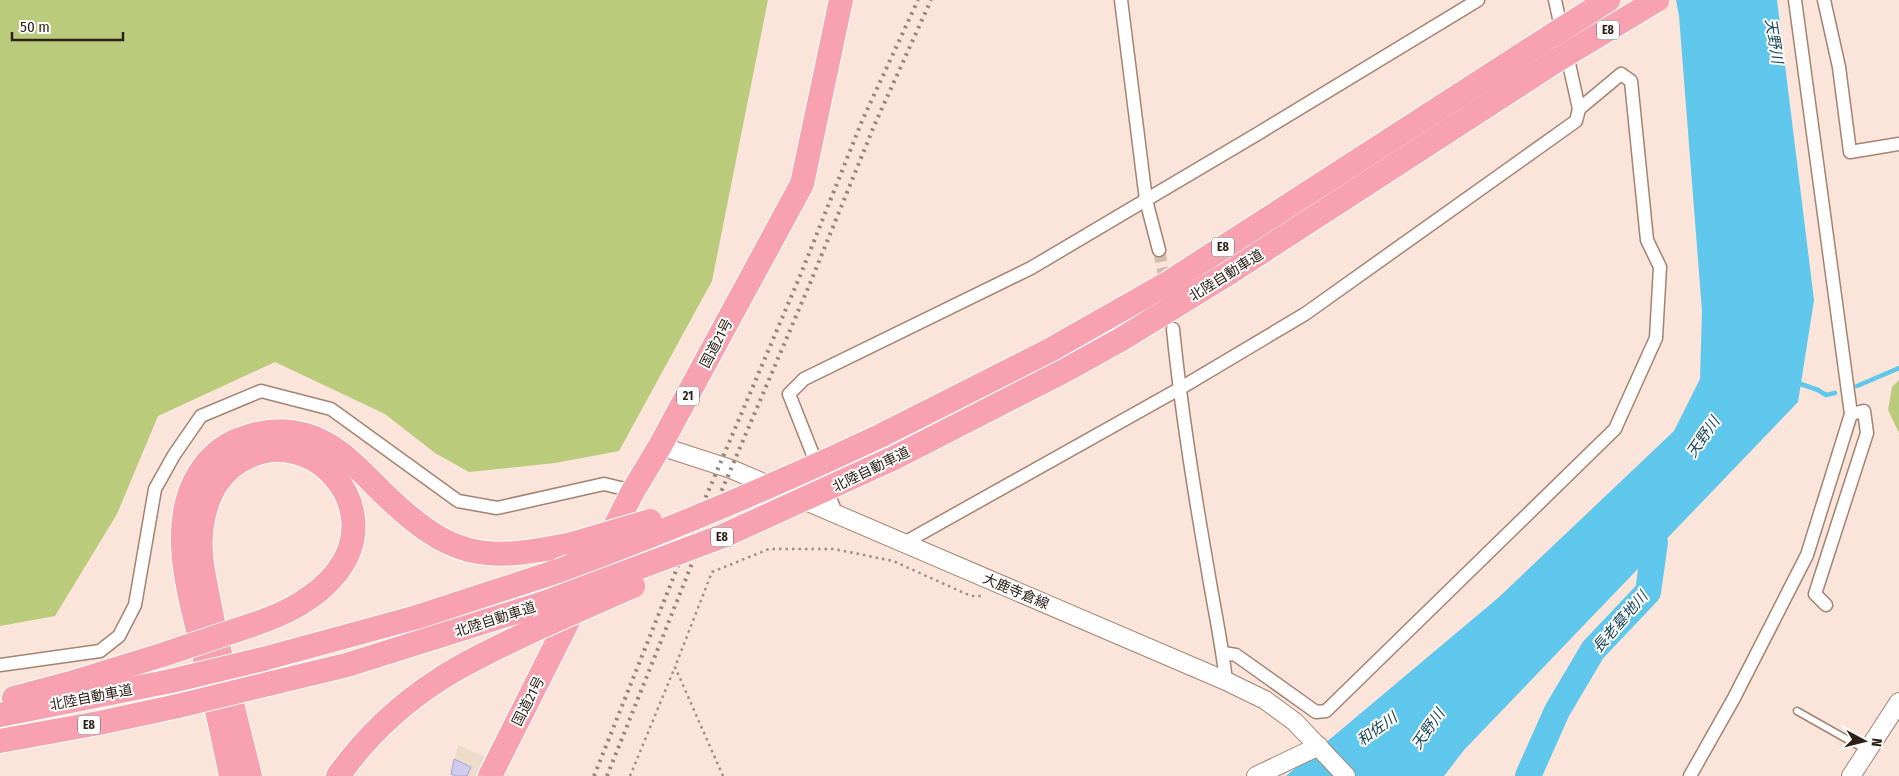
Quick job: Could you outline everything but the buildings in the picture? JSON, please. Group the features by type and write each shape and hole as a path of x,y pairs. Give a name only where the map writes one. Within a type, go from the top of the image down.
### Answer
{"highway":[{"name":"国道21号","path":"490,776 633,491 660,446 802,184 841,0"},
{"name":"北陸自動車道","path":"0,715 171,681 418,618 558,571 706,515 805,471 880,432 998,377 1084,331 1168,282 1608,0"},
{"name":"北陸自動車道","path":"0,742 178,706 356,663 544,603 723,536 816,495 894,458 1064,372 1120,340 1230,273 1559,60 1657,0"},
{"path":"231,776 196,622 185,565 182,537 186,504 196,477 212,456 231,442 253,434 277,430 298,433 324,442 344,455 416,524 457,548 479,554 505,555 534,552 572,544 627,529 710,501 880,432"},
{"path":"0,701 74,682 162,655 252,625 276,617 299,605 323,587 338,570 348,552 353,532 352,509 344,489 332,472 313,458 293,451 273,450 250,455 230,467 215,486 205,508 201,536 202,564 212,620 250,776"},
{"path":"338,776 372,736 403,706 440,679 477,658 538,628 711,550 816,495"}],"main road":[{"name":"大鹿寺倉線","path":"660,446 731,469 1226,681 1265,700 1294,722 1346,776"},
{"path":"1850,776 1899,702"},
{"path":"1256,776 1322,750"}],"street":[{"path":"1121,0 1146,200 1159,250"},
{"path":"836,513 789,394 804,379 1031,268 1478,0"},
{"path":"1555,0 1580,109"},
{"path":"1690,776 1734,698 1807,555 1851,414 1795,0"},
{"path":"1824,0 1838,67 1850,152 1899,144"},
{"path":"904,543 1179,389 1306,314 1576,121 1580,109 1621,74 1630,81 1647,240 1660,267 1656,338 1615,429 1326,711 1316,712 1236,655 1223,653"},
{"path":"1173,329 1179,389 1226,681"},
{"path":"0,665 100,651 119,636 135,605 155,489 174,455 201,416 261,391 331,409 458,501 497,508 604,484 633,491"},
{"path":"1826,605 1815,594 1867,433 1864,411 1851,414"}],"lane":[{"path":"1797,711 1867,751"}],"path":[{"path":"630,776 712,572 769,549 834,549 893,561 971,596 990,595"},
{"path":"675,666 723,776"}],"shaded area":[{"path":"458,745 485,757 475,776 451,776"}],"green space":[{"path":"0,0 768,0 712,281 619,451 555,463 469,472 435,453 385,414 275,362 158,416 117,514 55,616 0,626"},
{"path":"1899,380 1899,433 1888,410 1892,387"}],"water":[{"path":"1676,0 1777,0 1814,300 1798,402 1464,750 1444,776 1286,776 1498,598 1674,431 1700,379 1702,311 1679,16"}],"waterway":[{"path":"1857,386 1899,368"},
{"path":"1795,382 1818,390 1826,395 1835,393"},
{"name":"長老墓地川","path":"1528,776 1557,711 1593,650 1648,592 1655,542 1641,519"}],"tunnel":[{"path":"1159,250 1166,287"}],"railway":[{"path":"594,776 702,506 800,276 862,121 918,0"},
{"path":"607,776 713,511 811,281 874,126 931,0"}],"water label":[{"name":"天野川","path":"1774,41"},
{"name":"天野川","path":"1703,437"},
{"name":"和佐川","path":"1377,729"},
{"name":"天野川","path":"1428,729"}]}
